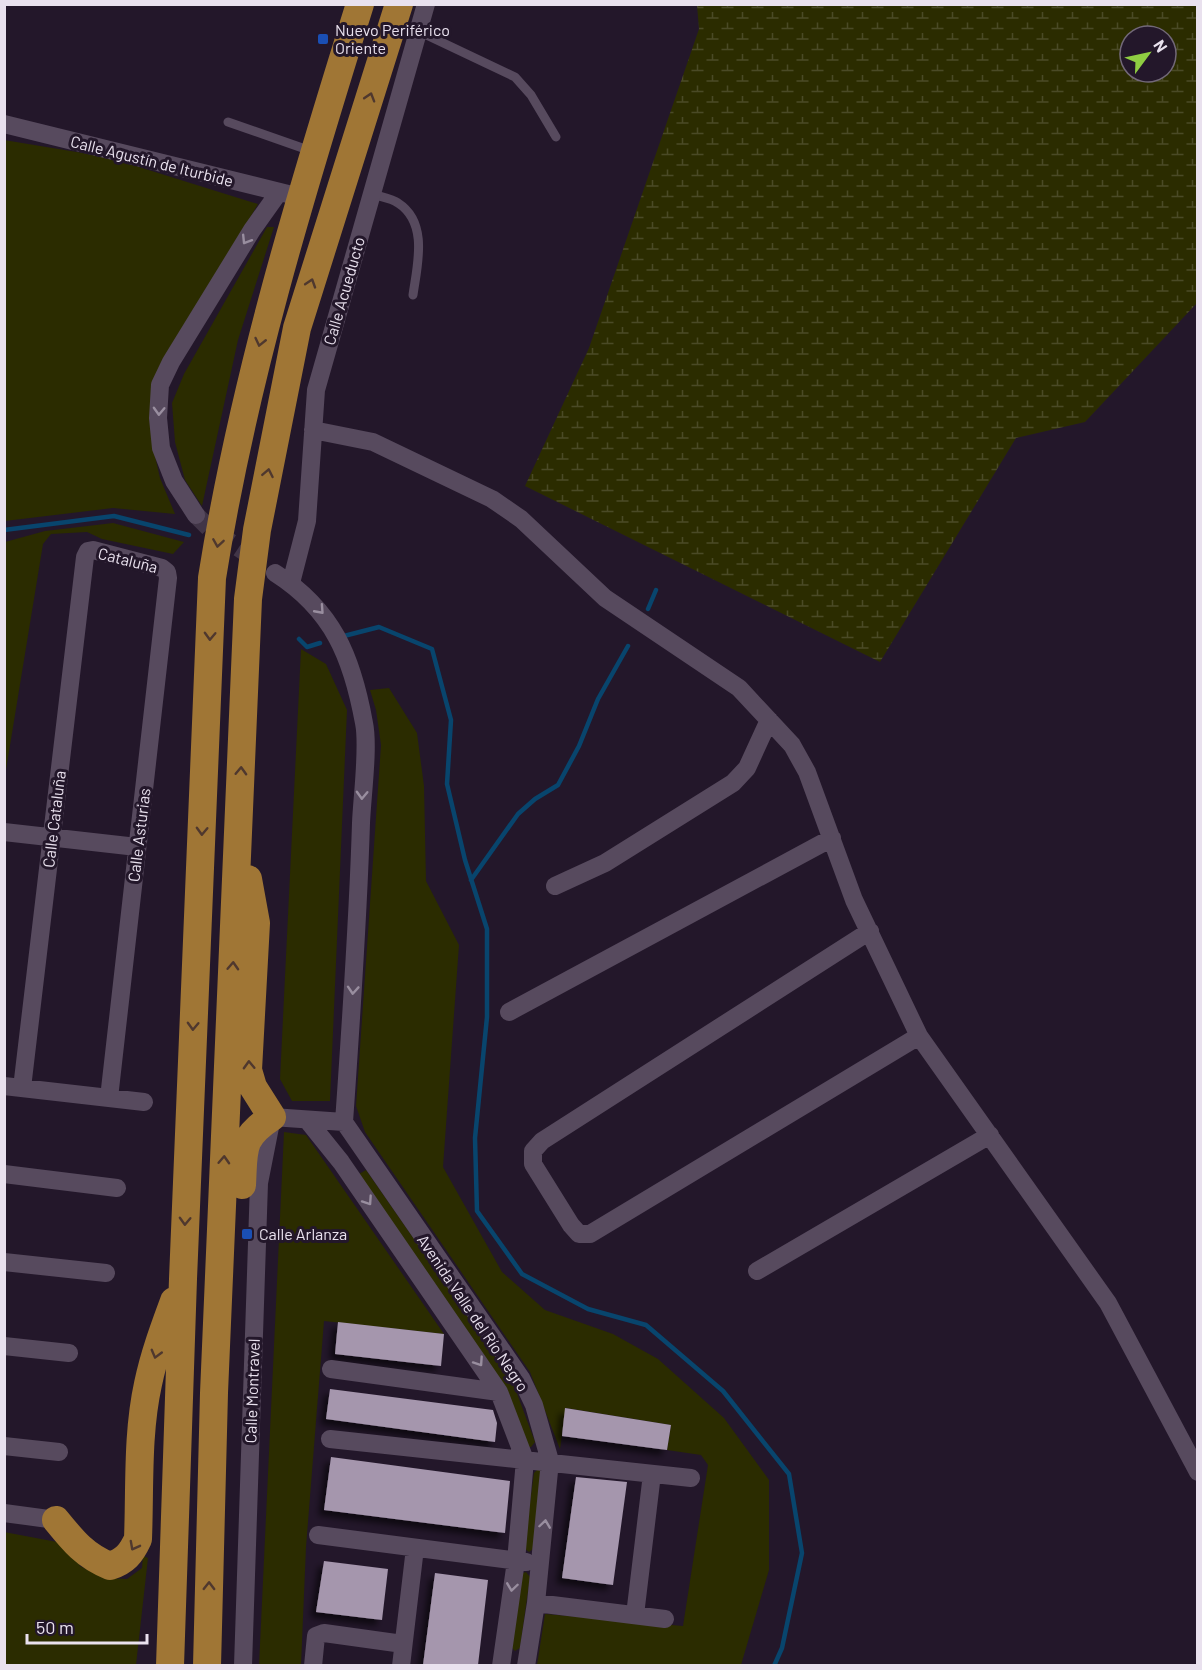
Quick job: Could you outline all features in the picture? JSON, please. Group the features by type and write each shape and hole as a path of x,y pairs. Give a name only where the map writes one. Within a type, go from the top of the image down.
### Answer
{"highway":[{"path":"170,1665 183,1279 212,578 223,508 265,323 290,194 314,152 360,4"},
{"path":"207,1665 214,1393 248,599 257,530 297,328 399,4"},
{"path":"214,1393 227,1359 233,1329 244,1149 249,1136 273,1117 253,1087 248,1070 256,923 239,826"},
{"path":"56,1520 79,1548 92,1559 110,1566 123,1562 138,1539 141,1434 148,1385 161,1337 183,1279"}],"street":[{"name":"Calle Acueducto","path":"291,583 307,521 316,390 426,4"},
{"name":"Calle Agustín de Iturbide","path":"4,124 290,194"},
{"path":"196,515 174,481 161,448 158,418 160,385 171,362 246,240 290,194"},
{"path":"313,430 373,442 492,499 521,519 605,598 739,688 792,745 807,772 855,900 919,1036 1108,1303 1197,1472"},
{"name":"Cataluña","path":"88,551 93,550 162,568 167,572"},
{"name":"Calle Cataluña","path":"14,1087 52,837 85,557 88,551"},
{"name":"Calle Asturias","path":"109,1098 167,572"},
{"path":"273,1117 344,1122 358,926 365,725 342,646 332,626 321,609 291,583 275,573"},
{"path":"555,886 605,863 733,783 747,768 769,720"},
{"path":"4,832 137,847"},
{"path":"508,1012 832,838"},
{"path":"870,931 542,1141 532,1151 533,1164 571,1225 579,1234 591,1234 919,1036"},
{"path":"14,1087 144,1102"},
{"name":"Calle Montravel","path":"243,1665 259,1183 273,1117"},
{"name":"Avenida Valle del Río Negro","path":"308,1121 341,1162 500,1392 525,1460 516,1561 501,1664"},
{"name":"Avenida Valle del Río Negro","path":"344,1122 360,1150 521,1378 534,1405 550,1461 537,1603 526,1665"},
{"path":"757,1271 990,1135"},
{"path":"341,1162 355,1161 360,1150"},
{"path":"4,1174 117,1188"},
{"path":"4,1262 106,1274"},
{"path":"4,1346 69,1353"},
{"path":"331,1369 500,1392"},
{"path":"330,1439 691,1478"},
{"path":"4,1446 59,1452"},
{"path":"635,1615 651,1474"},
{"path":"4,1513 56,1520"},
{"path":"318,1535 539,1564"},
{"path":"401,1665 415,1548"},
{"path":"537,1603 665,1619"},
{"path":"313,1665 316,1636 324,1633 403,1644"},
{"path":"501,1664 520,1665"}],"lane":[{"path":"418,31 515,77 531,95 556,137"},
{"path":"228,122 314,152"},
{"path":"372,194 398,203 415,226 419,240 413,295"}],"green space":[{"path":"697,5 1197,5 1197,303 1085,422 1016,438 880,662 525,486 589,348 699,29"},
{"path":"4,140 107,157 258,204 160,370 153,447 160,478 175,514 113,508 5,521"},
{"path":"267,227 274,227 238,340 202,506 185,480 175,442 172,403 184,374"},
{"path":"113,523 184,542 173,554 102,539 87,532 51,534 43,544 5,776 5,542 45,531"},
{"path":"301,649 326,664 347,710 330,1101 292,1101 280,1079"},
{"path":"389,688 417,733 424,786 426,881 459,945 443,1167 502,1272 545,1310 613,1334 658,1359 724,1418 769,1480 769,1570 741,1665 537,1665 545,1614 683,1626 708,1465 701,1455 667,1450 671,1425 566,1408 560,1449 530,1372 365,1132 356,1106 381,745 376,710 370,690"},
{"path":"284,1132 306,1135 444,1334 324,1321 306,1547 301,1665 259,1666"},
{"path":"366,1170 512,1380 535,1442 531,1447 359,1174"},
{"path":"538,1469 541,1471 533,1549 529,1552 524,1548 534,1473"},
{"path":"4,1532 68,1544 80,1566 104,1578 127,1579 142,1568 143,1556 148,1558 136,1665 5,1665"},
{"path":"526,1572 530,1577 520,1648 515,1651 511,1647 523,1573"}],"building":[{"path":"338,1322 444,1334 441,1366 335,1354"},
{"path":"330,1389 493,1410 497,1423 495,1442 326,1419"},
{"path":"565,1408 671,1425 667,1450 562,1436"},
{"path":"331,1457 510,1481 505,1533 324,1510"},
{"path":"576,1477 627,1482 613,1585 562,1578"},
{"path":"324,1561 388,1569 382,1620 316,1612"},
{"path":"435,1573 488,1580 478,1665 423,1665"}],"waterway":[{"path":"4,530 114,516 189,535"},
{"path":"648,609 656,590"},
{"path":"340,637 379,627 432,649 451,720 447,784 465,860 487,929 487,1017 475,1138 477,1211 522,1274 588,1309 646,1325 723,1391 789,1474 802,1553 782,1648 774,1666"},
{"path":"299,639 307,647 320,643"},
{"path":"471,880 518,814 535,799 558,785 579,746 598,699 628,646"}],"tunnel":[{"path":"196,515 210,529 260,562"}],"place":[{"name":"Nuevo Periférico Oriente","path":"323,39"},
{"name":"Calle Arlanza","path":"247,1234"}]}
